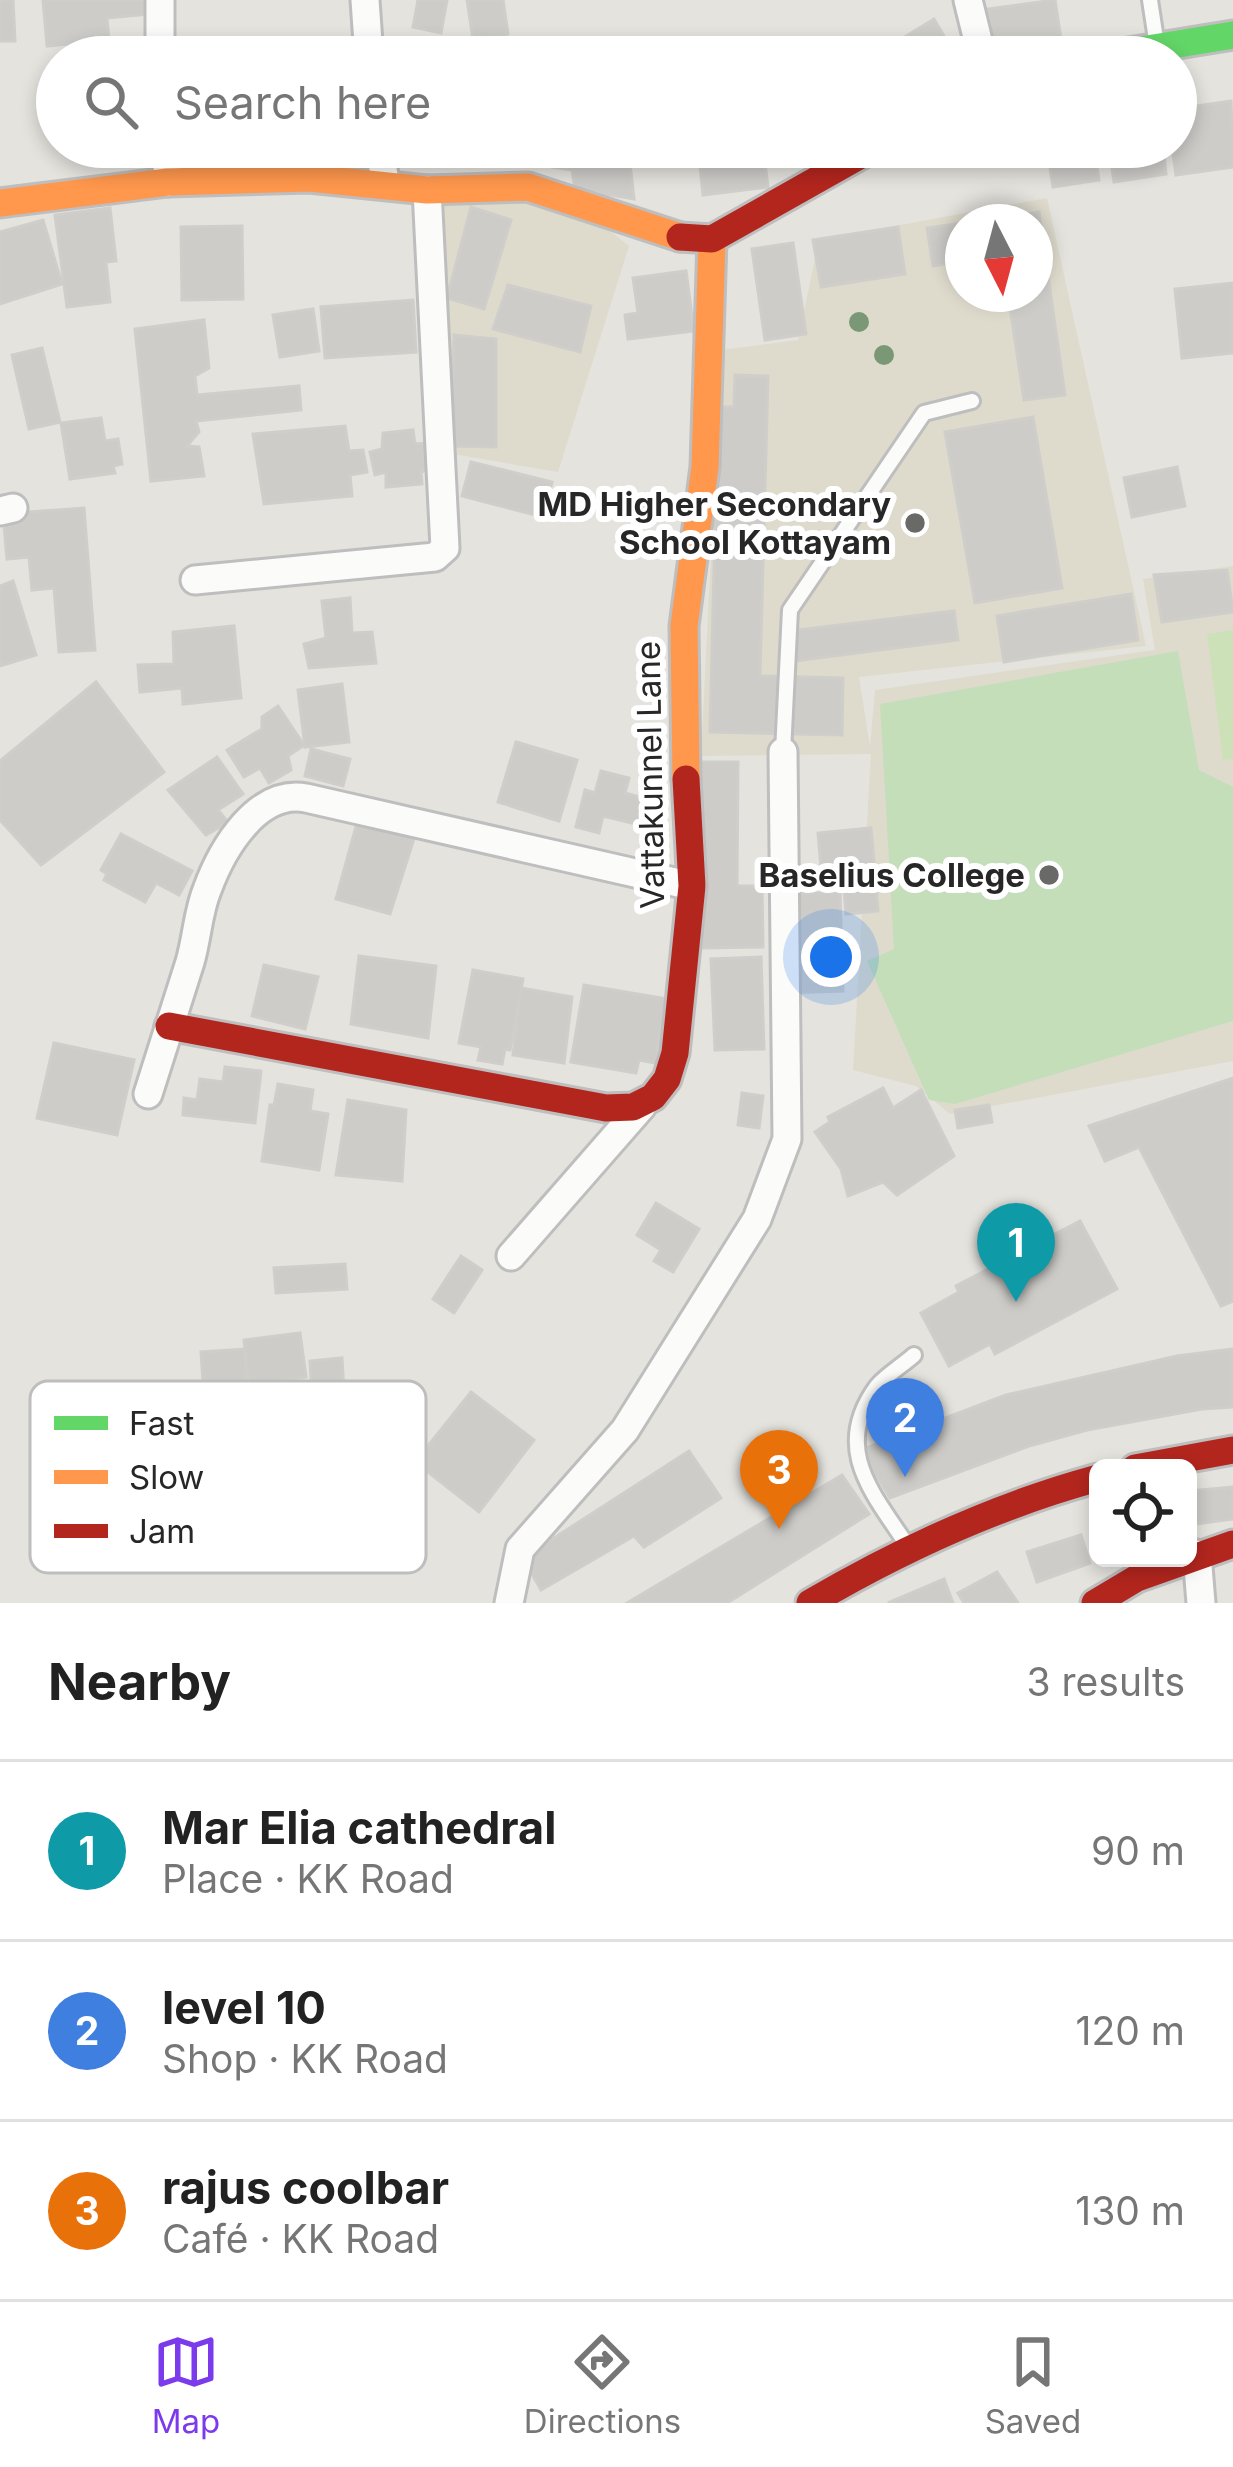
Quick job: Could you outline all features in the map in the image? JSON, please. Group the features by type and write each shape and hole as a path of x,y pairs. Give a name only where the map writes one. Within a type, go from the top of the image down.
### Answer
{"main road":[{"path":"1197,40 1233,35"},
{"path":"0,203 168,182 309,178 428,190 528,187 674,237 712,239 838,168"},
{"name":"Vattakunnel Lane","path":"641,1106 660,1095 670,1076 692,886 684,626 705,467 712,239"},
{"path":"170,1027 606,1108 641,1106"},
{"path":"1184,1459 1233,1450"},
{"path":"810,1603 908,1546 1052,1489 1089,1480"},
{"path":"1095,1603 1137,1578 1233,1544"}],"street":[{"path":"160,0 160,36"},
{"path":"365,0 368,36"},
{"path":"968,0 977,36"},
{"path":"167,168 168,182"},
{"path":"383,168 385,183"},
{"path":"195,580 435,557 445,548 428,190"},
{"path":"509,1603 520,1549 625,1430 757,1219 787,1139 783,752"},
{"path":"148,1094 196,939 206,890 253,812 291,795 692,886"},
{"path":"511,1256 641,1106"},
{"path":"1198,1554 1201,1603"}],"lane":[{"path":"1150,0 1155,36"},
{"path":"783,752 790,610 924,413 971,401"},
{"path":"908,1546 860,1473 856,1432 878,1386 914,1355"}],"shaded area":[{"path":"435,198 523,199 590,215 629,246 558,472 447,453"},
{"path":"1047,198 1048,204 1014,204"},
{"path":"945,217 945,312 1053,312 1053,225 1146,646 859,677 870,747 875,690 1155,650 1143,579 1233,566 1233,1061 950,1114 916,1086 853,1070 871,754 701,756 721,350 798,340 819,240"}],"green space":[{"path":"1233,630 1233,759 1223,760 1207,634"},
{"name":"Baselius College","path":"1178,651 1199,770 1233,787 1233,1021 955,1104 929,1100 867,961 894,949 880,704"}],"building":[{"path":"0,0 13,0 15,41 0,41"},
{"path":"43,0 149,0 150,14 107,18 109,36 46,36"},
{"path":"418,0 447,0 441,33 413,27"},
{"path":"467,0 503,0 508,34 473,36"},
{"path":"1055,0 1061,36 991,36 988,9"},
{"path":"934,19 944,36 906,36"},
{"path":"1231,101 1233,167 1176,175 1175,168 1197,168 1197,106"},
{"path":"559,168 631,168 634,199 575,189 572,170"},
{"path":"700,168 766,168 768,187 703,195"},
{"path":"1050,168 1097,168 1099,180 1053,187"},
{"path":"1112,168 1165,168 1166,174 1114,182"},
{"path":"471,207 511,220 484,309 447,298"},
{"path":"110,208 116,261 106,262 110,302 67,307 55,215"},
{"path":"43,220 62,284 0,304 0,232"},
{"path":"242,226 243,299 182,300 181,227"},
{"path":"945,226 945,264 933,266 927,228"},
{"path":"898,227 905,274 821,287 813,240"},
{"path":"793,243 806,334 765,340 752,249"},
{"path":"686,271 694,331 628,339 625,315 638,313 633,278"},
{"path":"1233,283 1233,353 1182,358 1175,289"},
{"path":"508,285 591,306 580,352 493,329"},
{"path":"413,300 416,352 325,358 321,307"},
{"path":"313,309 319,351 280,357 273,315"},
{"path":"1053,311 1065,395 1024,400 1011,312"},
{"path":"204,320 209,368 195,376 197,395 299,386 301,410 196,421 199,432 187,446 199,447 204,476 151,481 135,329"},
{"path":"454,335 496,339 496,447 452,446"},
{"path":"42,348 60,422 29,429 12,355"},
{"path":"735,375 768,376 760,676 843,678 842,735 710,732 718,407 734,407"},
{"path":"1033,417 1062,588 975,603 945,432"},
{"path":"101,418 105,441 118,439 122,464 113,466 115,473 70,479 61,423"},
{"path":"345,426 349,451 363,450 367,472 350,475 352,496 264,504 253,434"},
{"path":"413,430 415,444 429,443 434,468 421,472 422,484 386,487 386,472 375,475 370,452 382,449 383,433"},
{"path":"471,462 552,482 543,517 462,496"},
{"path":"1177,467 1185,506 1132,517 1124,478"},
{"path":"84,508 95,650 59,652 54,588 32,590 29,557 7,559 3,514"},
{"path":"1227,570 1233,612 1162,622 1154,575"},
{"path":"13,581 36,655 0,666 0,586"},
{"path":"1131,594 1138,640 1004,662 997,616"},
{"path":"350,598 352,633 372,632 376,663 309,668 304,644 326,638 322,601"},
{"path":"954,611 958,640 794,661 790,631"},
{"path":"234,626 241,698 183,704 182,688 140,692 138,665 174,664 173,632"},
{"path":"96,682 164,772 41,865 0,820 0,761"},
{"path":"342,684 349,742 305,747 298,690"},
{"path":"278,706 304,745 288,756 291,770 269,783 260,768 244,777 227,750 262,729 262,717"},
{"path":"516,742 577,760 559,821 498,802"},
{"path":"311,749 350,759 343,786 305,776"},
{"path":"217,757 243,794 218,810 228,822 206,835 168,790"},
{"path":"701,762 738,762 737,886 762,886 763,947 701,948"},
{"path":"601,771 629,778 625,793 647,799 640,825 603,816 599,833 576,827 585,790 595,793"},
{"path":"360,812 418,826 390,914 336,899"},
{"path":"871,828 878,911 846,914 842,865 821,867 818,833"},
{"path":"121,834 192,871 179,895 156,883 145,902 104,880 107,874 101,870"},
{"path":"840,892 843,991 788,993 787,965 802,965 800,914 788,914 788,894"},
{"path":"359,956 436,966 428,1038 351,1024"},
{"path":"761,957 764,1049 715,1050 711,959"},
{"path":"264,965 318,977 305,1029 252,1016"},
{"path":"473,970 523,979 510,1050 505,1049 502,1064 478,1060 481,1047 459,1043"},
{"path":"584,985 667,999 655,1063 639,1060 636,1073 571,1062"},
{"path":"521,988 572,997 564,1063 513,1055"},
{"path":"54,1043 134,1060 117,1135 37,1118"},
{"path":"225,1067 261,1071 255,1123 183,1115 184,1098 197,1100 200,1079 223,1082"},
{"path":"1233,1078 1233,1301 1221,1306 1139,1147 1105,1161 1089,1126"},
{"path":"278,1084 313,1090 310,1111 328,1114 319,1170 262,1161"},
{"path":"883,1088 893,1108 921,1090 954,1156 897,1195 883,1182 848,1196 841,1169 815,1132 830,1122 828,1117"},
{"path":"742,1093 763,1096 759,1128 738,1125"},
{"path":"348,1100 406,1110 402,1181 336,1175"},
{"path":"989,1105 992,1122 958,1128 955,1110"},
{"path":"656,1203 699,1229 673,1272 654,1261 661,1250 637,1235"},
{"path":"1080,1221 1117,1289 995,1354 990,1344 949,1366 921,1313 959,1292 956,1286"},
{"path":"461,1256 482,1270 454,1313 433,1299"},
{"path":"345,1264 347,1289 276,1293 274,1268"},
{"path":"300,1333 306,1377 249,1381 244,1340"},
{"path":"245,1349 247,1381 203,1381 201,1352"},
{"path":"1233,1349 1233,1407 1087,1430 1029,1446 890,1498 861,1450 1006,1395 1177,1356"},
{"path":"342,1358 343,1381 311,1381 310,1361"},
{"path":"471,1392 534,1440 479,1512 426,1471 426,1448"},
{"path":"689,1451 721,1498 644,1547 634,1536 541,1590 523,1558"},
{"path":"842,1475 869,1514 727,1603 627,1603"},
{"path":"1233,1487 1233,1519 1197,1524 1197,1490"},
{"path":"1081,1535 1089,1563 1037,1582 1027,1552"},
{"path":"997,1572 1018,1603 964,1603 958,1593"},
{"path":"944,1579 953,1603 888,1603"}],"traffic: fast":[{"path":"1197,41 1233,35"}],"traffic: slow":[{"path":"0,203 168,182 309,178 427,190 528,187 680,237"},
{"path":"686,779 684,626 705,467 712,239"}],"traffic: jam":[{"path":"680,237 712,239 838,168"},
{"path":"169,1026 606,1108 633,1107 653,1097 667,1079 675,1053 692,886 686,779"},
{"path":"1184,1459 1233,1450"},
{"path":"810,1603 950,1531 1089,1481"},
{"path":"1095,1603 1137,1578 1233,1544"}],"place":[{"name":"MD Higher Secondary School Kottayam","path":"915,523"},
{"name":"Baselius College","path":"1049,875"},
{"name":"Mar Elia cathedral","path":"1016,1302"},
{"name":"level 10","path":"905,1477"},
{"name":"rajus coolbar","path":"779,1529"}]}
